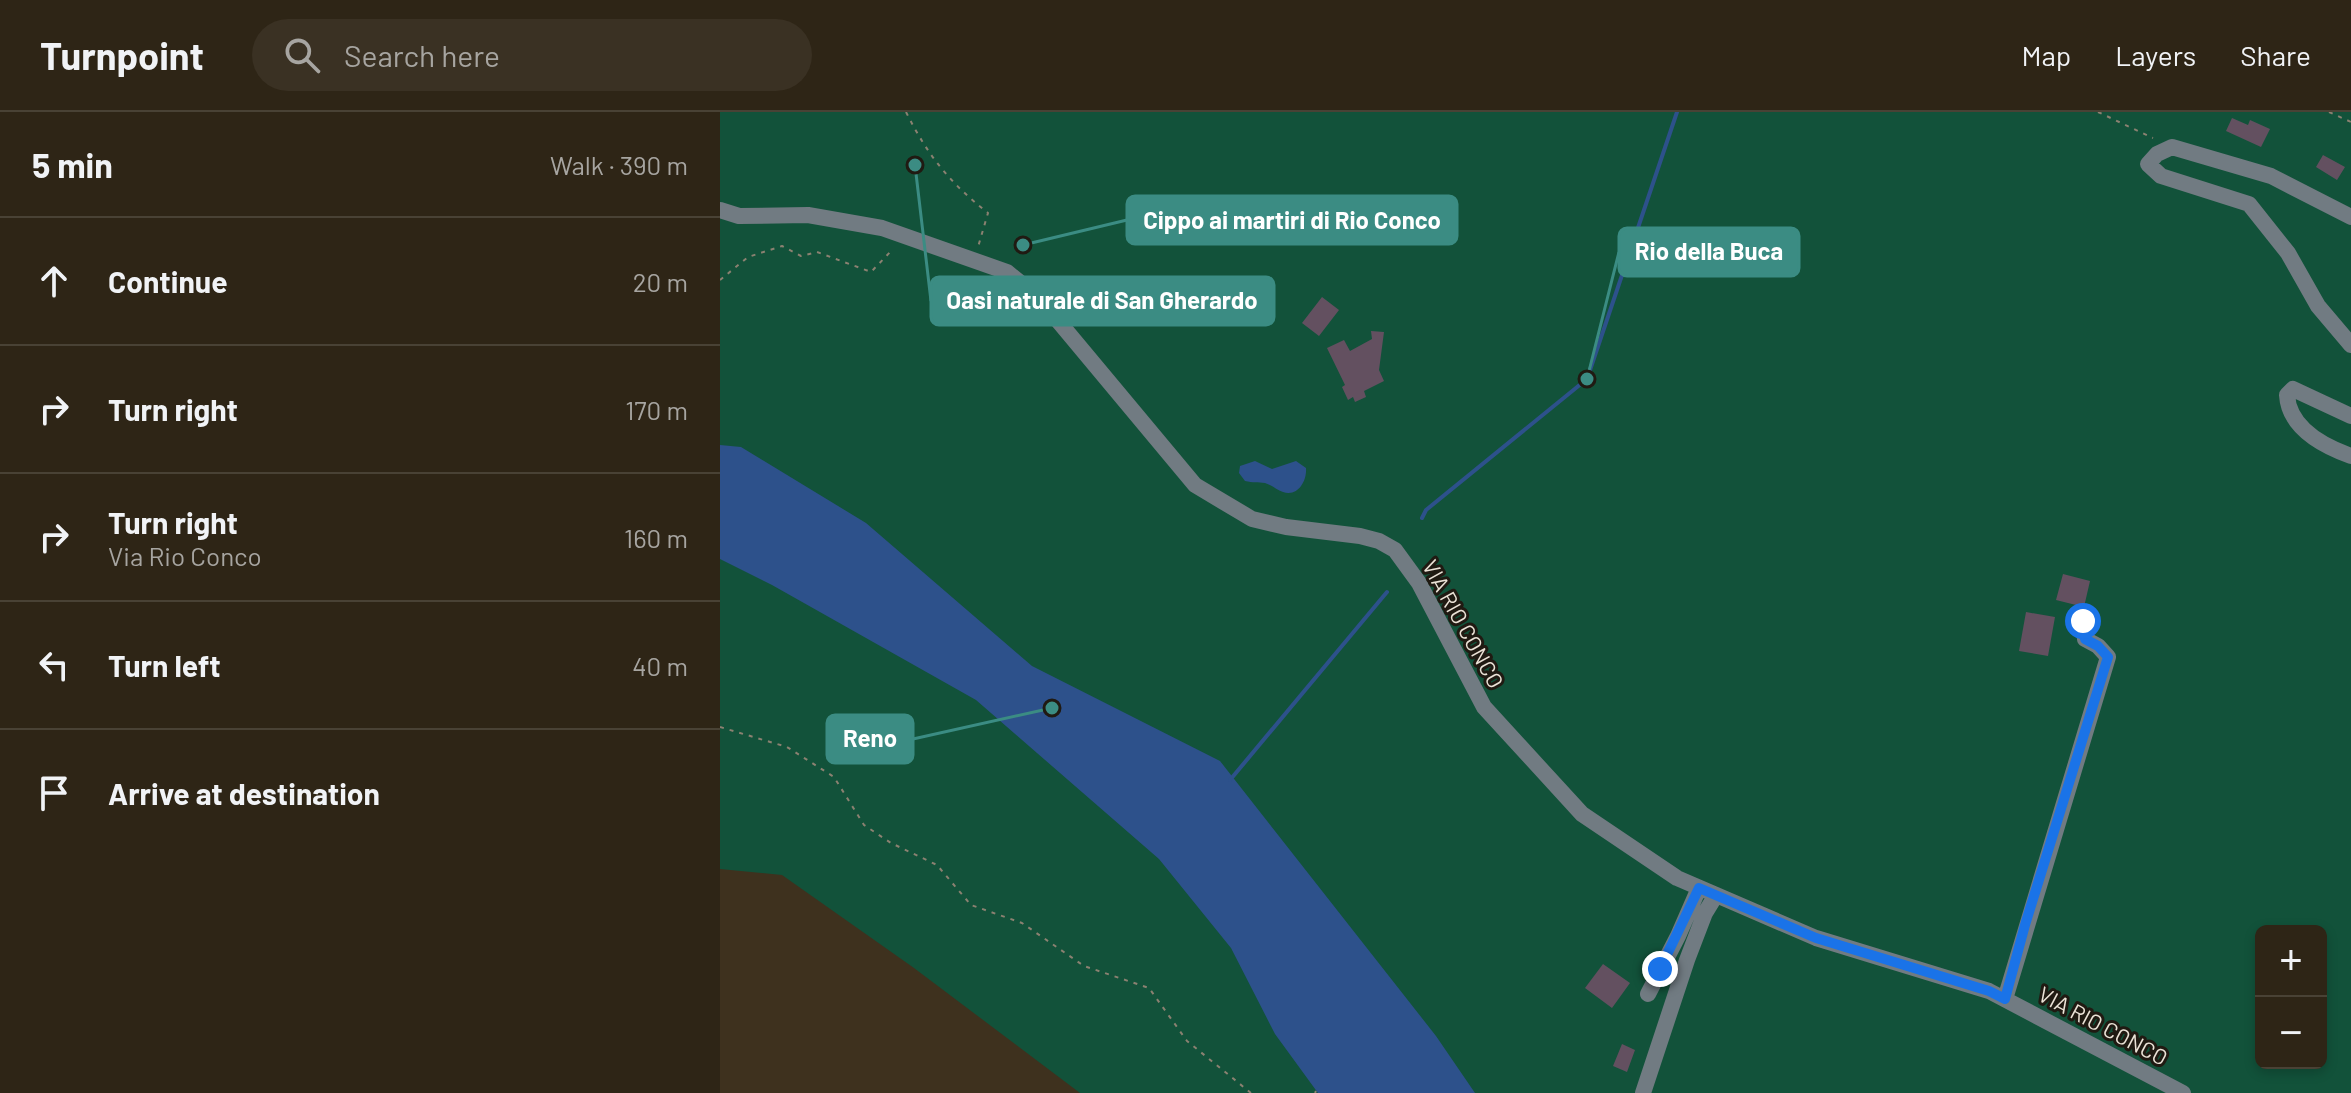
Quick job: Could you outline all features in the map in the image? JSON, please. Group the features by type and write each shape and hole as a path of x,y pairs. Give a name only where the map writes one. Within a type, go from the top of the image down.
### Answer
{"street":[{"path":"2351,217 2271,176 2172,147 2157,154 2148,164 2161,176 2249,204 2288,253 2318,306 2351,345"},
{"name":"VIA RIO CONCO","path":"720,210 739,216 808,215 882,228 1007,272 1039,298 1195,485 1252,519 1286,527 1360,536 1379,541 1395,550 1419,583 1484,707 1582,814 1677,878 1816,938 1989,991 2183,1093"},
{"path":"2351,416 2293,389 2287,395 2293,419 2325,447 2351,456"},
{"path":"2005,999 2108,657 2098,646 2085,639 2083,621"},
{"path":"1648,994 1699,888"},
{"path":"1643,1093 1687,960 1705,913 1716,895"}],"path":[{"path":"906,112 930,156 958,189 988,213 974,260"},
{"path":"2098,112 2172,147"},
{"path":"2329,112 2351,122"},
{"path":"720,280 748,257 782,246 801,256 817,252 871,272 904,235"},
{"path":"720,727 787,747 834,777 864,825 891,843 937,865 971,905 1022,923 1084,966 1149,988 1187,1041 1251,1093"}],"green space":[{"path":"720,112 2351,112 2351,1093 1080,1093 914,968 782,875 720,869"}],"water":[{"path":"720,445 741,447 866,523 1032,666 1220,761 1436,1036 1475,1093 1318,1093 1275,1034 1231,948 1159,859 976,700 720,559"},
{"path":"1255,461 1272,469 1296,461 1306,468 1305,478 1297,490 1288,493 1265,483 1245,481 1239,473 1240,466"}],"building":[{"path":"2232,118 2248,125 2250,120 2270,129 2261,147 2226,131"},
{"path":"2323,155 2345,167 2337,180 2316,167"},
{"path":"1322,297 1339,310 1319,336 1302,323"},
{"path":"1371,331 1384,332 1379,370 1384,381 1364,391 1366,397 1355,402 1353,397 1348,400 1342,387 1345,385 1327,348 1344,340 1350,351 1372,339"},
{"path":"2063,574 2090,581 2084,607 2056,600"},
{"path":"2026,612 2055,617 2048,656 2019,651"},
{"path":"1603,964 1630,983 1612,1008 1585,988"},
{"path":"1622,1044 1635,1050 1627,1072 1613,1066"}],"waterway":[{"path":"1422,518 1426,510 1587,379 1677,112"},
{"path":"1230,780 1387,592"}],"place":[{"name":"Oasi naturale di San Gherardo","path":"915,165"},
{"name":"Cippo ai martiri di Rio Conco","path":"1023,245"},
{"name":"Rio della Buca","path":"1587,379"},
{"name":"Reno","path":"1052,708"}],"route":[{"path":"1660,969 1699,888 1816,938 1989,991 2005,999 2108,657 2098,646 2085,639 2083,621"}]}
